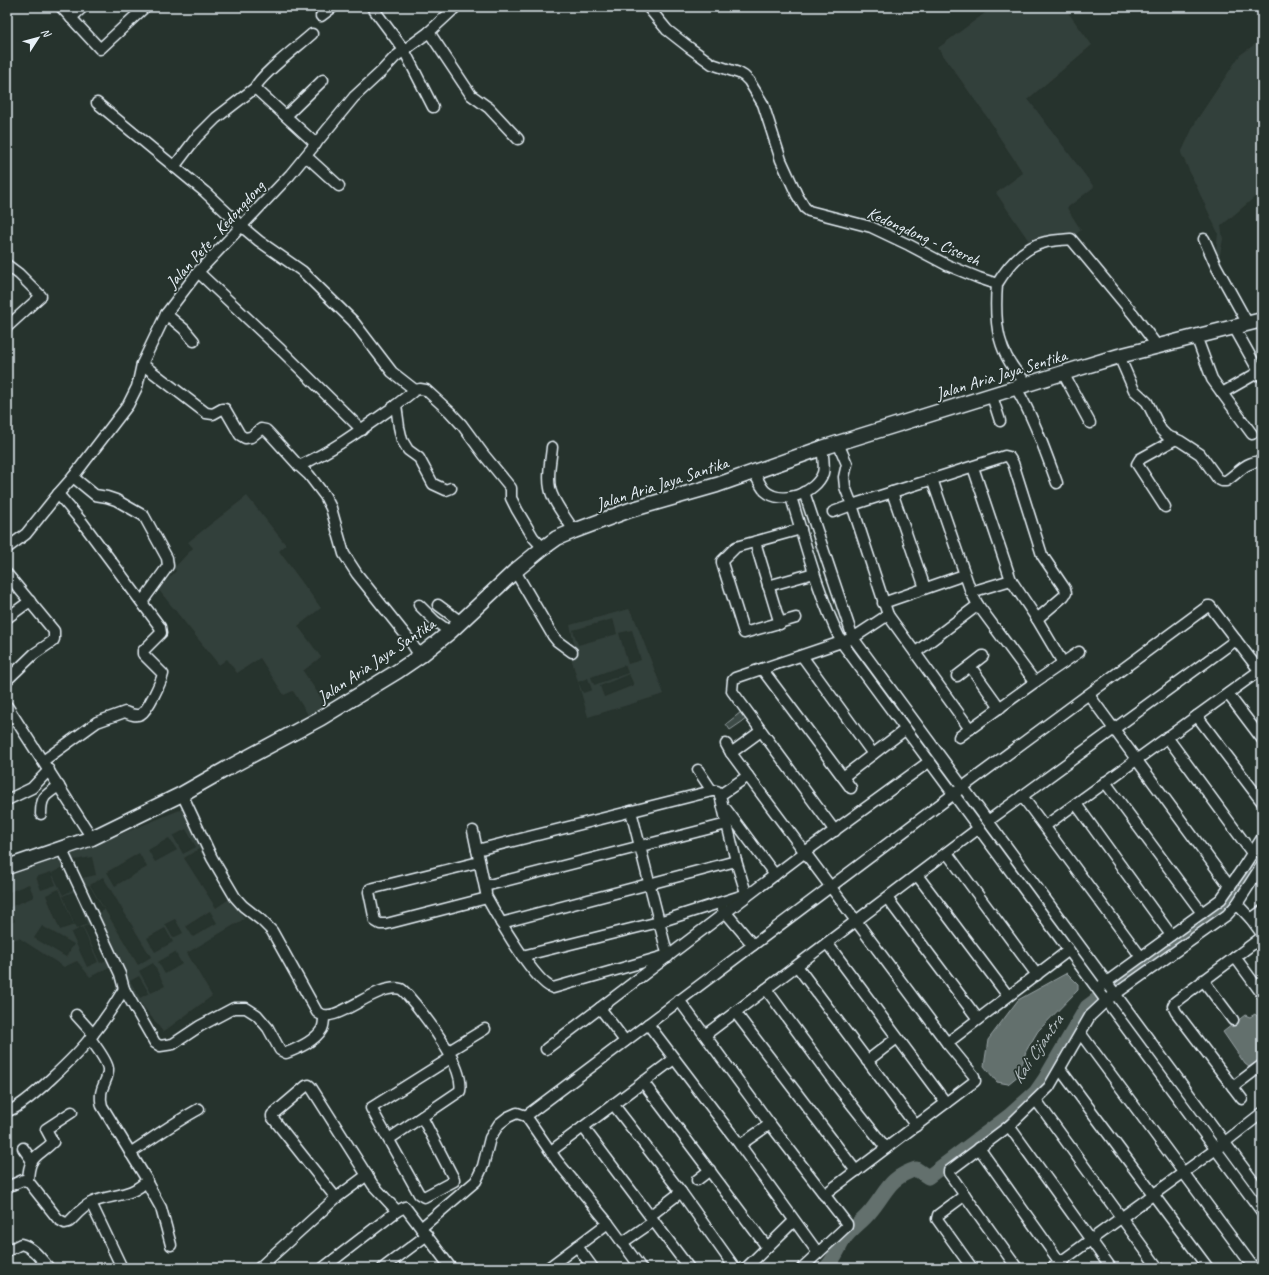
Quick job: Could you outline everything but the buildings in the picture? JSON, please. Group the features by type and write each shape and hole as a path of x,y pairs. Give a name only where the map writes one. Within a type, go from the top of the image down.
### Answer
{"street":[{"path":"61,7 100,49 145,7"},
{"path":"71,18 83,7"},
{"path":"322,16 333,7"},
{"path":"372,7 404,50 434,107"},
{"name":"Jalan Pete - Kedongdong","path":"7,548 26,534 73,477 133,396 137,387 142,364 166,314 198,272 290,175 354,96 404,50 429,32 456,7"},
{"name":"Kedongdong - Cisereh","path":"648,7 667,30 690,48 712,64 739,73 749,81 762,104 781,160 805,208 814,212 872,227 947,265 997,284"},
{"path":"429,32 471,96 489,108 518,139"},
{"path":"174,167 196,138 216,118 254,88 270,70 312,34"},
{"path":"286,116 323,80"},
{"path":"254,88 316,144"},
{"path":"97,103 205,192 241,226 308,276 352,321 392,372 415,390"},
{"path":"306,156 339,186"},
{"path":"1057,483 1038,431 1025,403 1019,376 1010,365 999,340 997,320 997,284 1007,269 1029,249 1045,242 1071,239 1134,314 1158,347"},
{"path":"1204,239 1216,266 1248,324"},
{"path":"7,266 19,274 41,296 7,327"},
{"path":"198,272 281,350 362,430"},
{"path":"166,314 184,329 194,341"},
{"name":"Jalan Aria Jaya Sentika","path":"754,472 822,448 1119,356 1262,320"},
{"path":"1222,393 1261,374 1234,326"},
{"path":"1196,336 1212,379 1252,434"},
{"path":"1119,356 1134,390 1147,402 1161,430 1167,436 1176,439 1200,454 1218,479 1224,482 1247,464 1254,461 1262,461"},
{"path":"142,364 206,413 213,414 225,409 240,435 245,438 251,437 261,429 268,431 313,480 329,504 344,554 357,574 408,638 420,656"},
{"path":"1063,373 1090,423"},
{"path":"299,466 317,458 362,430 415,390 426,390 462,425 511,488 511,498 516,510 543,548"},
{"path":"992,396 1000,421"},
{"path":"396,405 400,436 408,450 419,458 433,484 443,490 450,488"},
{"path":"1165,507 1137,464 1140,459 1176,439"},
{"path":"838,443 847,464 844,477 845,487 883,603 888,614 970,729"},
{"path":"552,447 549,479 550,489 552,496 574,531"},
{"path":"754,472 765,491 777,497 791,497 804,492 816,484 823,473 824,467 822,448"},
{"path":"833,512 1005,456 1009,458 1013,463 1042,555 1064,586 1066,593 1037,620"},
{"path":"973,467 1011,580 1063,663"},
{"name":"Jalan Aria Jaya Santika","path":"7,867 92,838 182,794 321,718 420,656 450,632 515,571 557,538 630,510 717,485 754,472"},
{"path":"73,477 95,496 107,497 116,500 144,516 158,539 167,558 168,566 142,602"},
{"path":"932,479 971,592 978,604 1035,682"},
{"path":"804,492 853,638 1262,1192"},
{"path":"892,492 925,588"},
{"path":"7,800 32,788 46,766 97,722 125,712 135,715 141,714 145,710 163,674 143,654 144,649 161,633 161,630 82,522 58,494"},
{"path":"791,497 814,573 835,628 842,642 1262,1212"},
{"path":"796,618 746,634 743,632 722,561 736,547 801,529"},
{"path":"755,542 780,624"},
{"path":"515,571 553,636 557,641 572,652"},
{"path":"768,586 814,573"},
{"path":"7,574 54,631 54,639 34,654 7,680"},
{"path":"883,603 964,575"},
{"path":"971,592 1011,580"},
{"path":"7,618 30,601"},
{"path":"916,652 978,604"},
{"path":"419,605 435,621 450,632"},
{"path":"438,605 461,622"},
{"path":"526,1116 830,886 1209,605 1261,672 1167,737 1045,826"},
{"path":"835,831 731,689 733,680 735,678 853,638 888,614"},
{"path":"988,821 1236,640"},
{"path":"959,737 1079,652"},
{"path":"802,656 873,754"},
{"path":"957,676 983,656"},
{"path":"970,666 1000,708"},
{"path":"762,669 851,788"},
{"path":"1228,694 1262,739"},
{"path":"1088,695 1230,887"},
{"path":"7,706 92,838"},
{"path":"1197,716 1262,802"},
{"path":"843,777 906,729"},
{"path":"761,731 729,748 748,776 975,1079 975,1082 824,1195"},
{"path":"1167,737 1252,853"},
{"path":"546,1049 726,912 746,895 930,761"},
{"path":"698,770 775,875"},
{"path":"477,850 631,811 719,797 748,776"},
{"path":"1105,782 1202,913"},
{"path":"41,814 41,804 44,797 47,793 59,786"},
{"path":"182,794 212,858 235,897 243,906 272,931 317,1012 324,1016 334,1015 377,992 398,988 404,991 428,1020 450,1054 460,1085 460,1091 389,1138"},
{"path":"1022,796 1141,957"},
{"path":"719,797 746,895"},
{"path":"1076,804 1171,935"},
{"path":"631,811 668,956"},
{"path":"485,886 727,824"},
{"path":"705,1035 980,828"},
{"path":"473,831 487,898 522,956 545,984 553,988 668,956"},
{"path":"1017,1268 949,1171 1009,1126 1049,1087 1081,1034 1107,983 1221,899 1262,838"},
{"path":"61,848 120,974 124,989 155,1043 160,1046 173,1044 200,1026 234,1008 246,1008 257,1015 268,1028 280,1050 286,1052 313,1039 323,1028 324,1016"},
{"path":"947,852 1037,975"},
{"path":"501,923 736,861"},
{"path":"479,862 373,888 369,892 375,921 380,924 487,898"},
{"path":"1102,995 1115,994 1227,915 1237,904 1262,865"},
{"path":"917,875 1008,996"},
{"path":"522,956 659,922 746,895"},
{"path":"887,898 978,1019"},
{"path":"719,903 753,945"},
{"path":"1237,904 1262,934"},
{"path":"1251,919 1262,911"},
{"path":"1242,1099 1174,1006 1174,1002 1262,937"},
{"path":"827,943 946,1103"},
{"path":"947,1042 1069,950"},
{"path":"1235,957 1262,994"},
{"path":"796,966 916,1126"},
{"path":"1203,980 1233,1020"},
{"path":"7,1111 27,1100 92,1036 116,1003 124,989"},
{"path":"766,989 837,1086 886,1148"},
{"path":"679,1000 770,1124 846,1222 847,1226 802,1268"},
{"path":"600,1008 625,1041"},
{"path":"735,1012 856,1172"},
{"path":"76,1015 92,1036 106,1063 108,1070 100,1095 102,1106 146,1178 146,1181 161,1208 170,1245"},
{"path":"648,1024 740,1145 818,1253"},
{"path":"422,1117 454,1178 454,1180 424,1197 421,1196 371,1106 485,1029"},
{"path":"1081,1034 1254,1268"},
{"path":"867,1061 897,1038"},
{"path":"551,1151 674,1059"},
{"path":"1233,1087 1262,1065"},
{"path":"1060,1069 1208,1268"},
{"path":"643,1082 767,1247"},
{"path":"336,1198 272,1117 272,1115 309,1085 373,1185 397,1211"},
{"path":"1036,1100 1158,1268"},
{"path":"613,1104 681,1192 735,1268"},
{"path":"130,1153 173,1123 199,1109"},
{"path":"72,1112 46,1129 53,1142 34,1157 28,1171 28,1181 58,1219 62,1222 69,1222 91,1203 127,1193 146,1181"},
{"path":"383,1268 424,1232 476,1181 483,1166 490,1138 499,1124 508,1116 517,1113 526,1116 641,1268"},
{"path":"979,1148 1059,1266 1152,1194 1216,1149 1262,1113"},
{"path":"740,1145 770,1124"},
{"path":"1009,1126 1111,1268"},
{"path":"583,1127 654,1216 689,1268"},
{"path":"23,1148 32,1161"},
{"path":"697,1180 710,1170"},
{"path":"259,1268 336,1198 367,1175"},
{"path":"7,1187 23,1180 28,1181"},
{"path":"622,1242 681,1192"},
{"path":"965,1195 938,1215 936,1219 972,1268"},
{"path":"91,1203 122,1268"},
{"path":"323,1268 397,1211 405,1207 448,1267"},
{"path":"746,1268 794,1221"},
{"path":"548,1268 608,1223"},
{"path":"7,1251 21,1244 25,1245 31,1248 49,1268"},
{"path":"577,1246 593,1268"}],"shaded area":[{"path":"993,7 1064,7 1092,45 1028,99 1094,187 1067,208 1081,230 1071,239 1033,247 996,193 1023,173 992,124 938,48"},
{"path":"1262,39 1262,191 1221,226 1223,239 1218,265 1214,269 1218,233 1181,153 1196,121 1240,55"},
{"path":"247,496 286,545 279,551 321,608 298,626 321,657 303,671 333,716 315,726 293,691 284,695 260,658 237,673 227,659 219,665 158,589 176,571 174,568 193,548 188,542"},
{"path":"629,609 634,617 664,694 588,717 578,682 570,654 575,648 570,625","holes":["613,619 617,634 578,645 573,630","632,630 641,660 628,664 619,633","625,665 628,673 594,685 591,677","629,674 634,685 604,697 600,686","588,678 592,690 583,693 578,682"]},
{"path":"741,712 746,719 730,730 726,724"},
{"path":"182,809 244,919 187,953 212,996 163,1032 128,987 119,959 79,888 68,856","holes":["186,829 196,847 183,854 173,836","169,838 177,850 155,862 148,850","199,849 229,899 216,908 184,858","139,853 147,867 115,886 107,872","92,857 96,875 78,879 74,860","103,877 151,957 138,965 90,885","89,885 104,910 96,914 82,889","210,911 217,923 193,937 186,926","175,919 183,933 173,938 165,924","165,928 173,942 155,952 147,938","175,952 182,964 165,974 158,962","153,963 165,986 151,993 139,971","139,976 149,993 140,998 130,981"]},
{"path":"62,853 117,963 90,977 77,961 64,967 19,938 7,942 7,925 15,921 10,909 7,910 7,908 34,897 29,884 7,893 7,870","holes":["63,867 74,889 63,895 52,873","51,872 56,885 41,890 36,877","59,889 74,925 60,930 46,895","75,891 87,924 76,929 63,896","92,923 109,959 100,963 83,927","42,926 74,944 66,957 34,938","82,927 98,962 87,967 71,933"]},
{"path":"1067,973 1078,984 1078,990 1038,1031 1026,1051 1019,1075 1008,1084 997,1082 984,1066 988,1040 1018,1000"},
{"path":"1255,1014 1262,1017 1262,1058 1249,1067 1245,1064 1223,1032 1245,1015 1250,1017"}],"waterway":[{"name":"Kali Cijantra","path":"826,1268 834,1258 847,1235 867,1216 894,1181 916,1169 928,1177 1009,1116 1036,1092 1087,1007 1220,908 1244,881 1262,851"}]}
